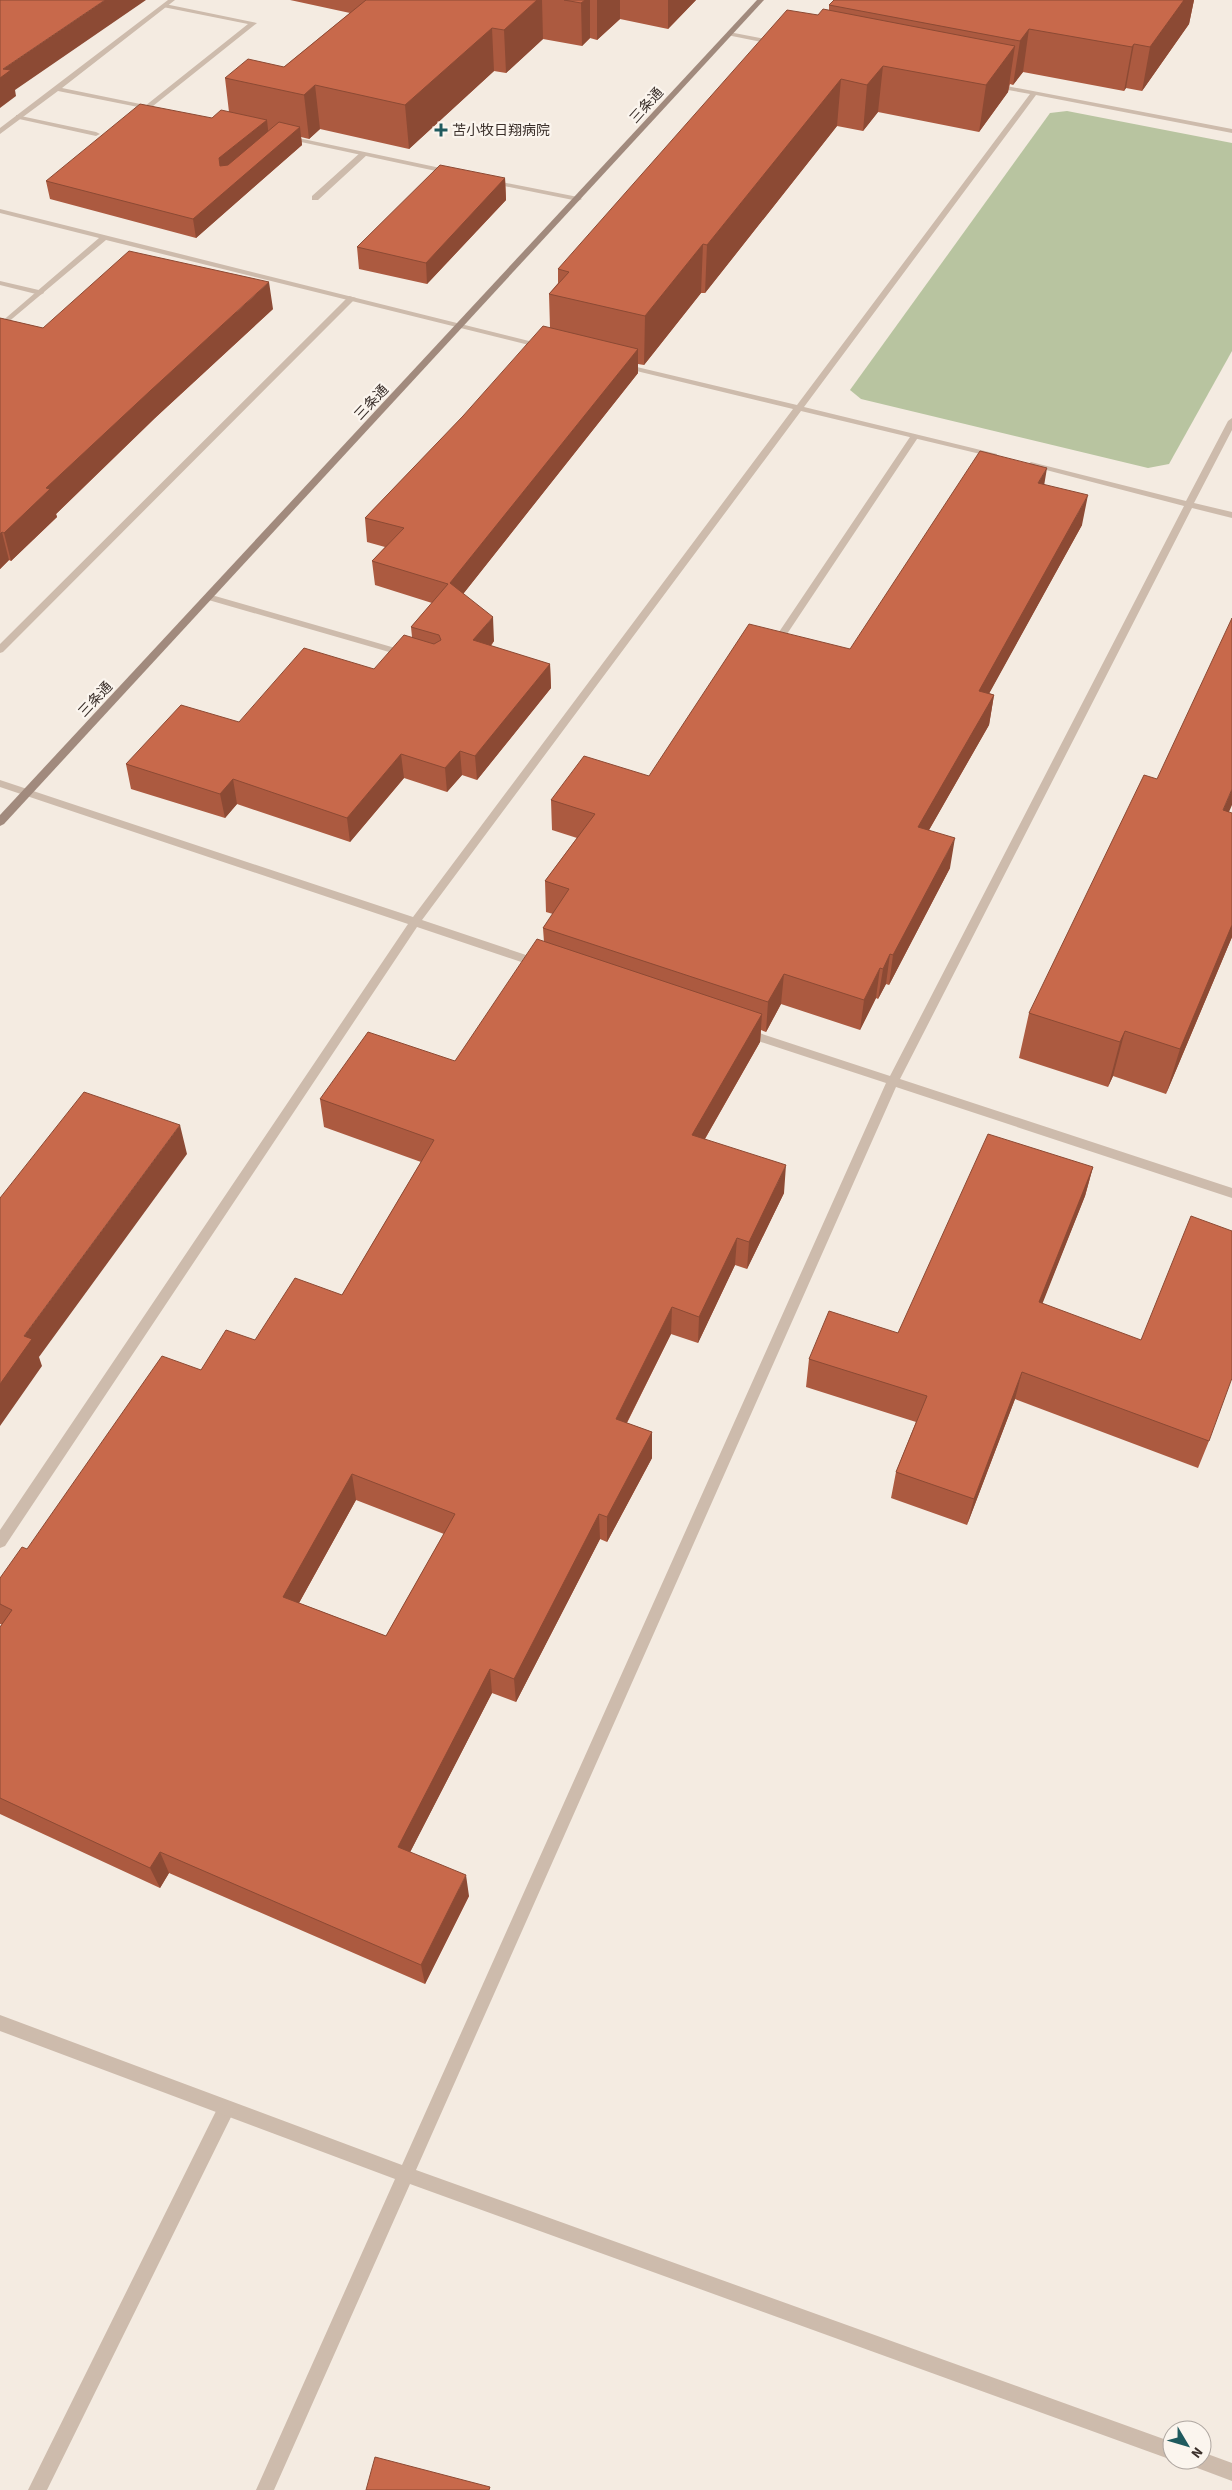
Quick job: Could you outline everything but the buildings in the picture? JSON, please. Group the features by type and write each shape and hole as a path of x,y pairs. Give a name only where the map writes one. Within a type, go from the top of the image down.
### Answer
{"street":[{"path":"0,132 172,0"},
{"name":"三条通","path":"0,822 761,0"},
{"path":"148,108 254,23 165,6"},
{"path":"729,34 786,45"},
{"path":"986,84 1232,131"},
{"path":"57,88 167,112"},
{"path":"0,1542 415,922 1034,93"},
{"path":"19,117 96,134"},
{"path":"279,136 461,174"},
{"path":"316,198 364,154"},
{"path":"480,179 578,199"},
{"path":"0,211 556,348"},
{"path":"0,327 106,236"},
{"path":"0,283 40,293"},
{"path":"0,650 352,298"},
{"path":"612,362 1000,458"},
{"path":"264,2490 407,2175 894,1081 1232,421"},
{"path":"780,638 915,436"},
{"path":"1019,462 1232,515"},
{"path":"208,597 418,658"},
{"path":"0,783 556,969"},
{"path":"734,1028 1232,1193"},
{"path":"0,2023 226,2109 1162,2447"},
{"path":"37,2490 226,2109"},
{"path":"1212,2465 1232,2472"}],"green space":[{"path":"1067,111 1232,143 1232,351 1169,464 1148,468 861,399 850,390 1050,113"}],"place":[{"name":"苫小牧日翔病院","path":"441,130"}]}
